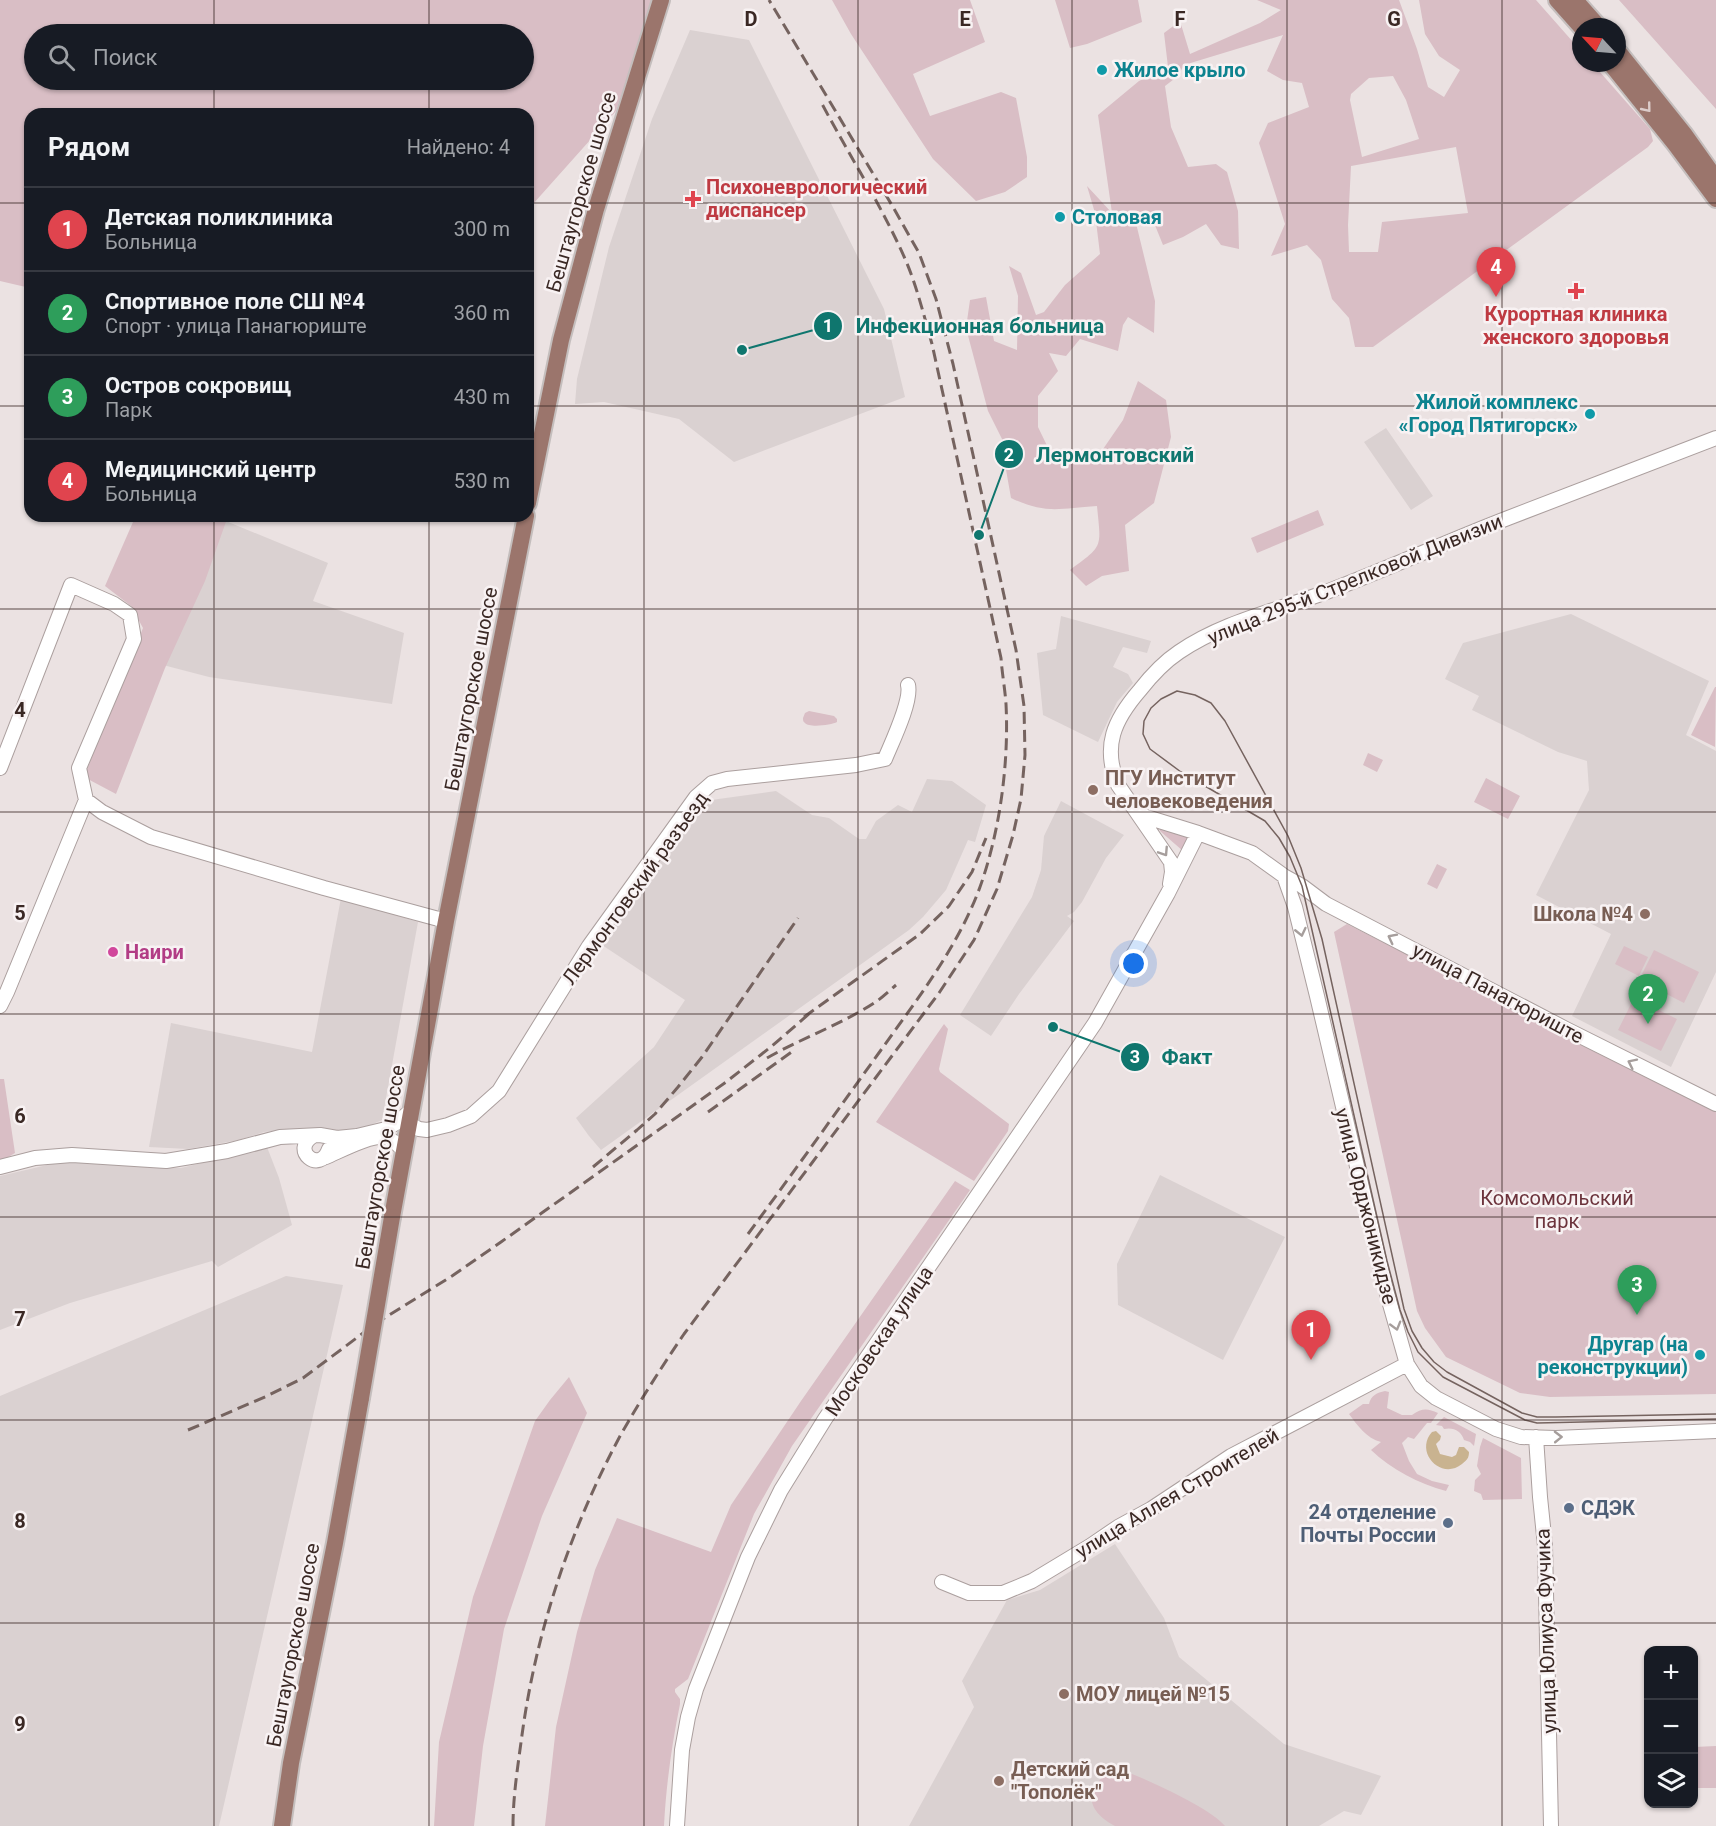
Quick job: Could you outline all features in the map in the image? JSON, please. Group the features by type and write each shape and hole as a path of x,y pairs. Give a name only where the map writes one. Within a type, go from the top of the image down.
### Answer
{"main road":[{"name":"Бештаугорское шоссе","path":"534,449 593,220 661,0"},
{"path":"1557,0 1573,18"},
{"path":"1575,0 1591,18"},
{"path":"1626,61 1685,135 1716,179"},
{"path":"1617,72 1716,199"},
{"name":"Бештаугорское шоссе","path":"282,1826 291,1763 335,1543 446,921 524,522"}],"street":[{"name":"улица 295-й Стрелковой Дивизии","path":"1140,816 1126,798 1113,771 1111,748 1113,735 1121,714 1128,704 1148,680 1178,653 1196,642 1265,612 1336,589 1508,518 1716,438"},
{"path":"0,768 71,585 114,604 130,615 134,639 79,768 86,800 8,992 0,1006"},
{"name":"Лермонтовский разъезд","path":"410,1117 419,1129 427,1130 448,1125 471,1116 499,1091 589,946 696,797 712,783 727,779 856,765 885,759 906,706 910,692 908,685"},
{"path":"86,800 102,812 151,837 446,921"},
{"path":"1140,816 1198,833 1252,853 1284,876"},
{"name":"Московская улица","path":"1140,816 1171,862 1172,872 1168,892"},
{"name":"Московская улица","path":"677,1826 682,1750 696,1689 748,1557 781,1490 820,1427 1095,1023 1198,833"},
{"name":"улица Панагюриште","path":"1284,876 1326,904 1576,1035 1716,1104"},
{"name":"улица Орджоникидзе","path":"1284,876 1295,907 1317,996 1386,1290 1407,1364 1421,1386 1436,1398 1496,1429 1521,1437 1716,1431"},
{"path":"0,1167 35,1158 72,1155 166,1161 227,1150 280,1137 316,1135 347,1137 386,1129 410,1117"},
{"path":"308,1157 304,1152 304,1145 308,1139 316,1135 326,1138 329,1144 326,1157"},
{"path":"266,1140 279,1142 314,1161 373,1137 384,1136 393,1140 404,1150"},
{"name":"улица Аллея Строителей","path":"942,1582 969,1593 1003,1593 1032,1581 1151,1509 1231,1456 1407,1364"},
{"name":"улица Юлиуса Фучика","path":"1536,1437 1545,1546 1551,1826"}],"shaded area":[{"path":"690,30 749,40 884,309 905,397 734,462 679,419 604,402 575,404 577,379 609,247 652,119"},
{"path":"1386,428 1433,496 1411,510 1364,442"},
{"path":"220,522 228,522 328,563 313,601 404,633 392,704 209,677 163,665"},
{"name":"Школа №4","path":"1571,614 1709,681 1686,735 1716,751 1716,972 1671,1067 1572,1016 1611,934 1536,895 1589,790 1587,761 1558,752 1472,710 1479,696 1445,679 1463,643"},
{"path":"1061,616 1151,641 1147,653 1123,647 1113,667 1128,674 1133,683 1117,702 1098,742 1043,715 1037,653 1056,649"},
{"path":"927,779 952,781 986,805 975,842 968,840 946,890 923,917 909,930 601,1150 576,1118 654,1047 685,1000 599,943 704,801 776,791 812,815 829,818 859,839 866,839 876,821 898,805 912,812"},
{"path":"1061,801 1124,835 1106,858 1082,902 1074,912 1067,916 1074,921 1019,994 991,1036 960,1015 1032,897 1041,870 1044,836"},
{"path":"341,898 418,922 382,1120 355,1132 288,1129 188,1149 149,1147 171,1023 312,1052"},
{"path":"267,1147 279,1178 292,1225 218,1267 212,1261 70,1303 0,1330 0,1176 60,1162 181,1168"},
{"path":"1160,1175 1285,1237 1223,1360 1118,1305 1117,1264"},
{"path":"286,1276 343,1285 219,1826 0,1826 0,1396"},
{"path":"1436,1431 1441,1436 1436,1444 1440,1454 1452,1457 1456,1455 1459,1447 1464,1447 1469,1452 1462,1464 1446,1469 1432,1462 1426,1448 1427,1440 1432,1432"},
{"path":"1115,1544 1164,1618 1179,1657 1284,1744 1381,1776 1361,1815 1344,1811 1319,1826 909,1826 974,1707 962,1681 1007,1600 1040,1590"}],"green space":[{"path":"0,0 653,0 616,111 534,203 534,108 24,108 24,287 0,281"},
{"path":"832,0 970,0 985,42 913,74 930,116 1001,92 1016,98 1027,157 1027,177 1005,192 976,201 933,159 851,34"},
{"path":"1055,0 1138,0 1142,22 1087,44 1070,48"},
{"path":"1257,0 1399,0 1428,87 1444,97 1460,70 1439,56 1425,34 1419,0 1536,0 1572,41 1572,72 1600,72 1650,129 1653,141 1648,147 1373,347 1355,347 1349,318 1332,299 1321,260 1307,245 1271,256 1285,224 1259,143 1268,123 1309,107 1302,83 1283,80 1267,71 1283,35 1184,65 1178,76 1165,86 1171,127 1188,167 1216,164 1227,172 1238,211 1239,249 1221,245 1206,224 1163,245 1150,213 1133,211 1155,301 1154,333 1128,317 1123,325 1118,351 1080,339 1066,356 1049,353 1058,371 1038,396 1038,427 1053,458 1101,452 1123,420 1138,381 1166,400 1171,437 1154,503 1125,525 1129,571 1102,576 1086,586 1070,570 1095,550 1098,544 1097,506 1044,509 1011,498 1003,441 988,411 966,328 970,300 986,297 994,341 1017,350 1018,296 1009,266 1021,273 1036,315 1044,312 1065,285 1100,254 1095,213 1087,186 1112,213 1098,115 1139,81 1168,67 1164,33 1180,21 1190,54 1260,23 1281,10","holes":["1393,76 1406,100 1419,139 1362,157 1350,100 1351,94 1369,78","1456,147 1468,213 1382,222 1378,252 1349,252 1351,166"]},
{"path":"1619,0 1716,0 1716,109"},
{"path":"1318,510 1324,525 1257,553 1251,538"},
{"path":"133,522 226,522 205,581 165,668 116,794 84,777 143,628 131,606 105,586"},
{"path":"1716,687 1715,747 1691,735"},
{"path":"809,711 834,716 837,722 821,726 807,725 803,718"},
{"path":"1368,753 1383,760 1377,772 1363,765"},
{"path":"1486,778 1520,796 1508,819 1474,802"},
{"path":"1159,827 1189,835 1183,851 1160,831"},
{"path":"1437,864 1447,869 1437,889 1427,884"},
{"name":"Комсомольский парк","path":"1347,924 1716,1111 1716,1394 1550,1397 1520,1393 1446,1357 1425,1328 1417,1311 1334,932"},
{"path":"1624,946 1648,957 1639,976 1615,964"},
{"path":"1654,950 1699,972 1684,1003 1639,980"},
{"path":"1634,998 1677,1019 1661,1051 1618,1030"},
{"path":"944,1024 948,1029 940,1072 1009,1124 1008,1131 974,1181 876,1122"},
{"path":"0,1079 4,1079 15,1153 0,1162"},
{"path":"955,1181 970,1190 792,1446 754,1514 688,1679 675,1689 680,1704 666,1795 664,1826 545,1826 556,1727 577,1632 595,1570 617,1518 711,1552 731,1505"},
{"path":"569,1377 587,1413 542,1516 504,1629 483,1746 474,1826 434,1826 439,1742 473,1597 535,1421"},
{"path":"1385,1391 1389,1392 1387,1408 1402,1415 1412,1415 1425,1410 1438,1413 1414,1439 1408,1437 1402,1443 1417,1474 1449,1485 1446,1491 1406,1475 1379,1457 1371,1450 1381,1442 1367,1435 1349,1414 1363,1404 1369,1404 1371,1398"},
{"path":"1444,1417 1476,1434 1474,1446 1464,1440 1457,1430 1444,1429 1436,1425"},
{"path":"1483,1438 1521,1458 1522,1499 1483,1500 1481,1494 1474,1491 1475,1480 1481,1474 1477,1466"},
{"path":"1716,1746 1716,1788 1698,1788 1698,1747"},
{"path":"1121,1770 1145,1779 1192,1803 1225,1826 1115,1826 1103,1819 1095,1809 1092,1797 1093,1791 1104,1775"}],"tram line":[{"path":"1716,1414 1537,1417 1522,1413 1447,1372 1422,1348 1412,1331 1404,1309 1322,939 1301,868 1288,836 1225,721 1211,703 1195,695 1177,691 1161,699 1151,708 1144,721 1143,734 1150,749 1181,772 1265,821 1279,838 1290,857 1302,886 1387,1261 1400,1310 1418,1352 1443,1377 1525,1420 1537,1423 1716,1419"}],"railway":[{"path":"513,1826 522,1735 536,1658 557,1582 601,1473 634,1411 684,1334 939,993 974,940 997,889 1021,799 1025,755 1024,706 1016,650 953,364 936,299 919,253 769,0"},
{"path":"748,1234 923,991 949,951 971,909 987,865 1002,797 1006,750 1006,704 1001,658 923,312 910,271 897,241 821,102"},
{"path":"804,1017 920,934 949,906 972,872 986,838"},
{"path":"593,1167 655,1114 678,1087 702,1057 798,918"},
{"path":"767,1058 861,1011 896,985"},
{"path":"188,1430 303,1378 378,1322 452,1276 726,1082 810,1013"},
{"path":"708,1112 793,1051"}],"place":[{"name":"Жилое крыло","path":"1102,70"},
{"name":"Психоневрологический диспансер","path":"693,199"},
{"name":"Столовая","path":"1060,217"},
{"name":"Курортная клиника женского здоровья","path":"1576,291"},
{"name":"Медицинский центр","path":"1496,297"},
{"name":"Инфекционная больница","path":"742,350"},
{"name":"Жилой комплекс «Город Пятигорск»","path":"1590,414"},
{"name":"Лермонтовский","path":"979,535"},
{"name":"ПГУ Институт человековедения","path":"1093,790"},
{"name":"Школа №4","path":"1645,914"},
{"name":"Наири","path":"113,952"},
{"name":"Спортивное поле СШ №4","path":"1648,1024"},
{"name":"Факт","path":"1053,1027"},
{"name":"Остров сокровищ","path":"1637,1315"},
{"name":"Другар (на реконструкции)","path":"1700,1355"},
{"name":"Детская поликлиника","path":"1311,1360"},
{"name":"СДЭК","path":"1569,1508"},
{"name":"24 отделение Почты России","path":"1448,1523"},
{"name":"МОУ лицей №15","path":"1064,1694"},
{"name":"Детский сад \"Тополёк\"","path":"999,1781"}]}
